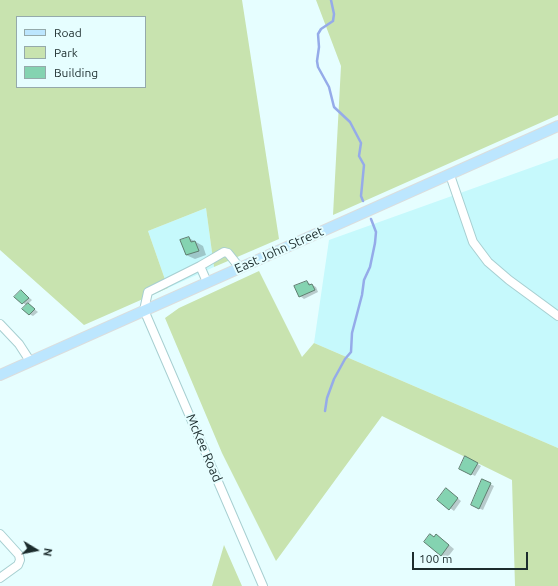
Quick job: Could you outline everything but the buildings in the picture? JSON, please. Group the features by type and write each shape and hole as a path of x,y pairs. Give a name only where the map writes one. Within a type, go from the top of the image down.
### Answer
{"main road":[{"name":"East John Street","path":"0,375 558,126"}],"street":[{"path":"450,174 473,242 488,262 509,280 558,316"},
{"path":"144,310 148,292 200,266 224,252 228,253 240,268"},
{"path":"200,266 207,282"},
{"name":"McKee Road","path":"144,310 264,586"},
{"path":"0,324 19,344 30,361"},
{"path":"0,534 19,555 20,560 18,565 0,578"}],"shaded area":[{"path":"558,158 558,448 314,343 329,240"},
{"path":"206,208 214,267 168,288 148,231"}],"green space":[{"path":"0,0 242,0 279,239 214,267 206,208 148,231 168,288 84,325 0,250"},
{"path":"316,0 558,0 558,115 333,215 341,66"},
{"path":"259,271 302,357 314,343 558,448 558,586 515,586 512,480 382,416 276,561 222,453 165,318 179,308"},
{"path":"224,545 242,586 212,586"}],"waterway":[{"path":"331,0 334,14 333,21 321,29 318,34 319,47 317,61 318,67 329,87 334,107 350,122 361,143 359,156 364,165 361,196 363,201"},
{"path":"325,411 327,398 334,379 345,359 351,352 352,333 362,295 364,280 370,267 375,243 376,232 371,219"}]}
